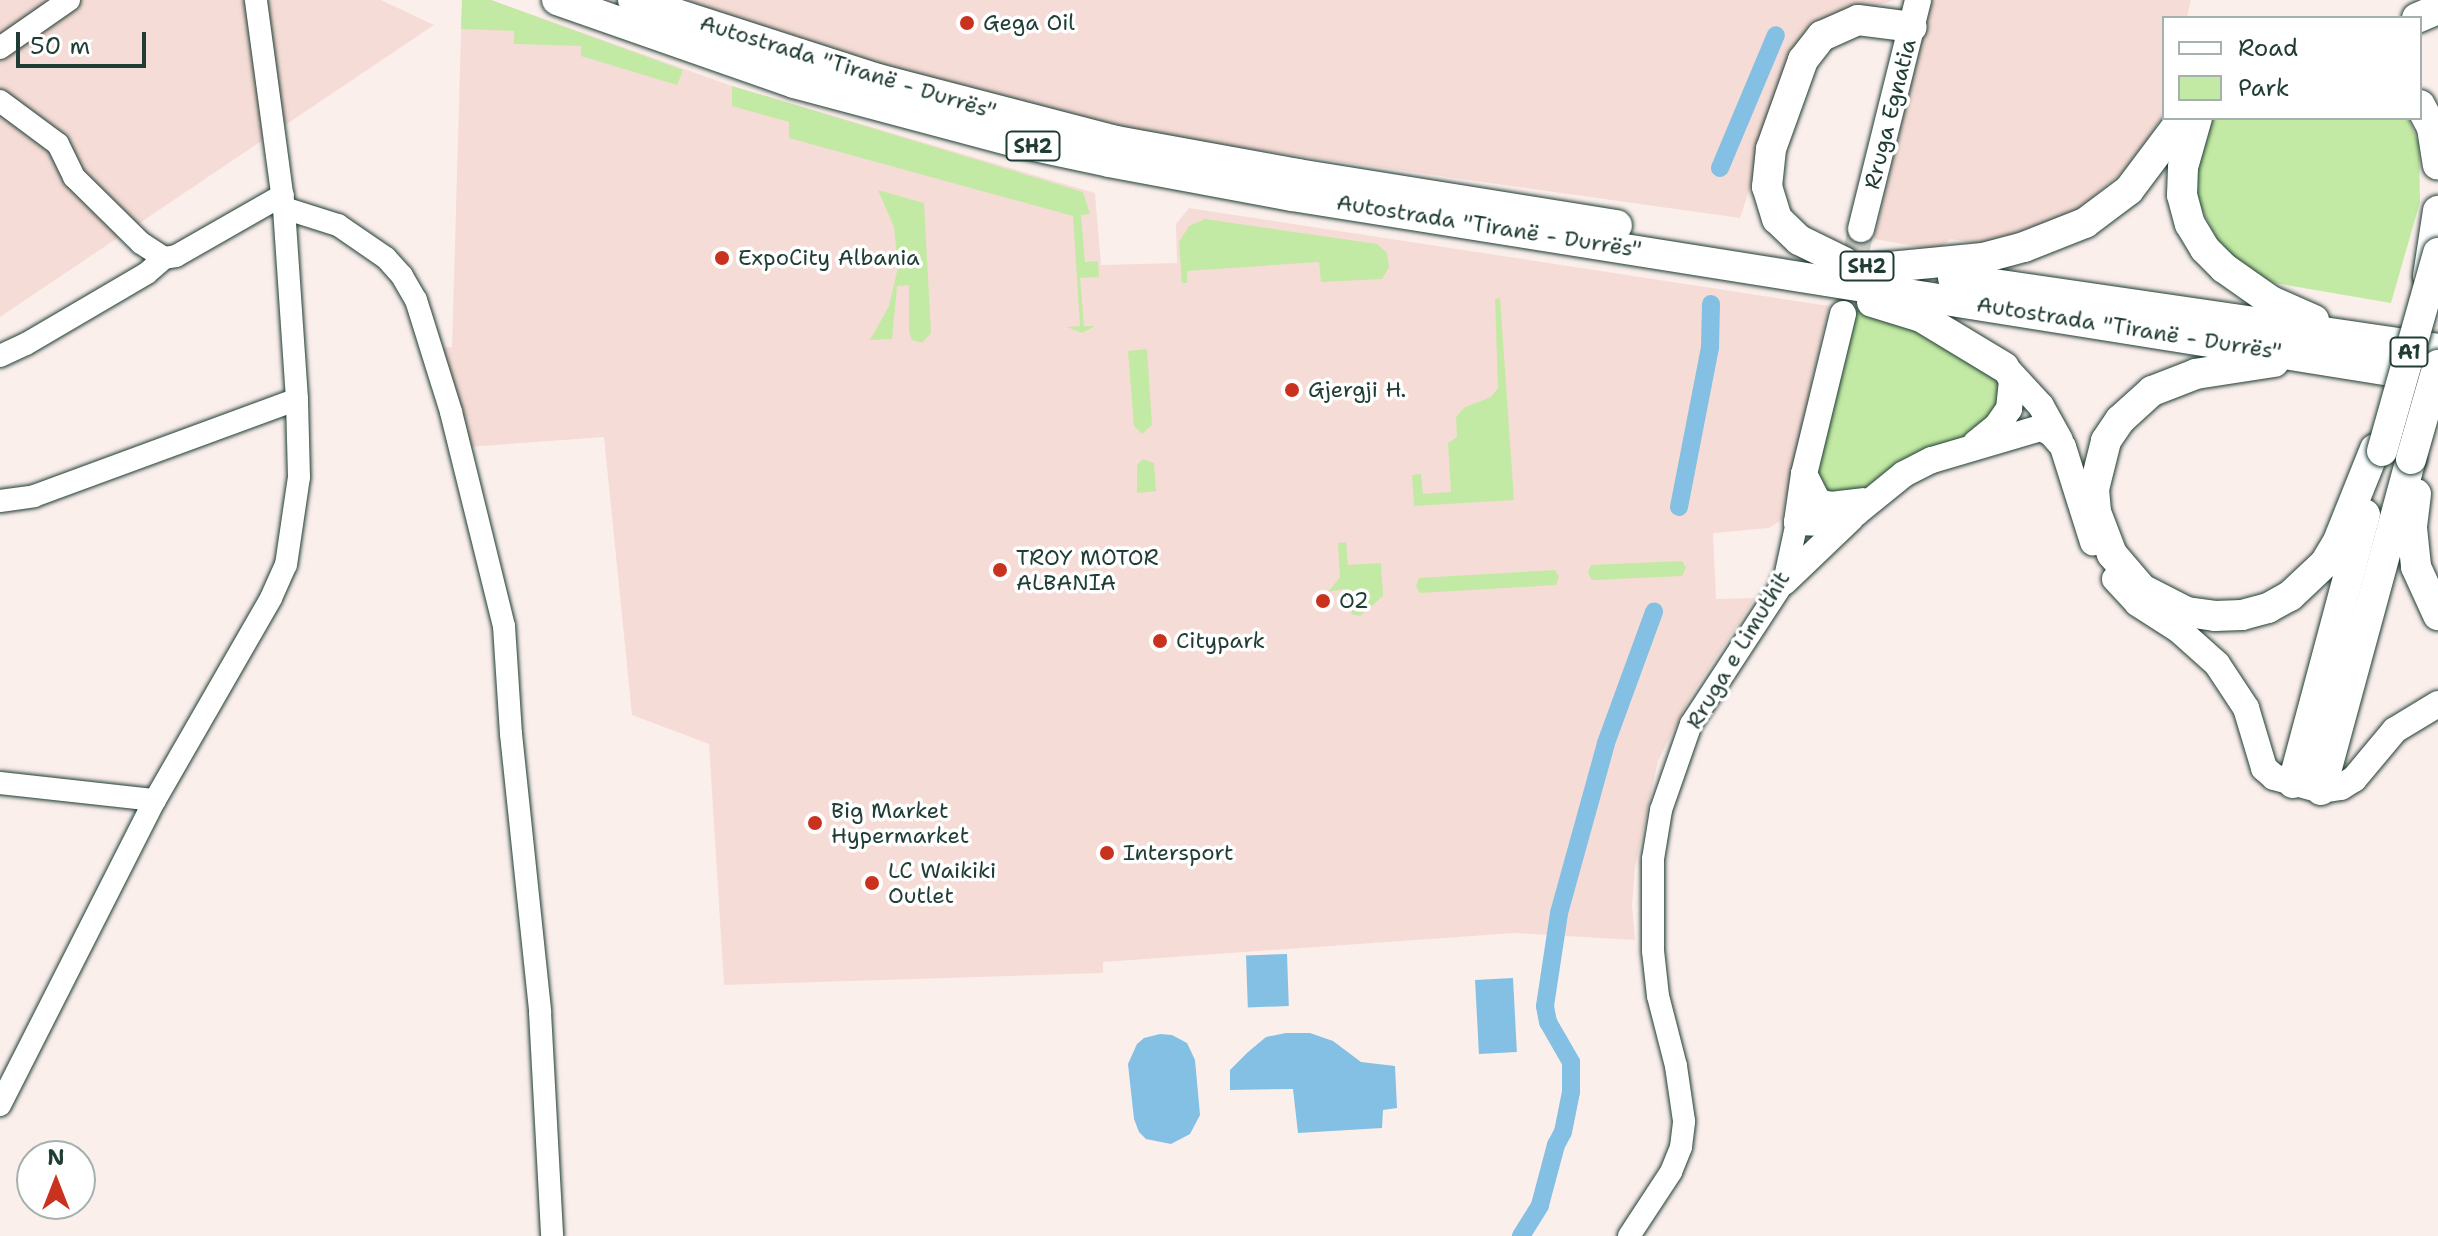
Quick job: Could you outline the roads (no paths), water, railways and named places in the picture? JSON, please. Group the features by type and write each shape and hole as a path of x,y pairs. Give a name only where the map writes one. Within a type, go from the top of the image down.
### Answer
{"highway":[{"name":"Autostrada \"Tiranë - Durrës\"","path":"557,0 794,83 1016,142 1230,185 1731,263 2438,379"},
{"name":"Autostrada \"Tiranë - Durrës\"","path":"633,0 878,79 1116,141 1297,174 1879,268 2361,336 2427,339"},
{"path":"1844,262 1806,245 1777,219 1770,205 1767,187 1771,149 1803,60 1822,36 1858,20 1915,14"},
{"path":"2422,109 2432,128 2438,165"},
{"path":"1879,268 1983,258 2024,247 2085,223 2129,190 2182,120"},
{"path":"2196,120 2183,167 2182,195 2190,224 2205,249 2224,268 2271,301 2361,336"},
{"path":"2436,249 2438,211"},
{"name":"A1","path":"2398,455 2407,359 2427,339 2436,249"},
{"path":"1731,263 1921,317 2004,367"},
{"path":"2310,358 2196,374 2152,391 2120,420 2106,441 2094,489 2102,535 2125,573 2161,601 2187,612 2242,615 2268,608 2308,582 2325,563 2398,455"},
{"path":"2307,786 2398,455 2438,366"},
{"path":"2398,455 2414,506 2414,548 2423,589 2438,615"}],"main road":[{"name":"Rruga Egnatia","path":"1861,229 1915,14"},
{"path":"1843,314 1804,474 1797,522 1830,523 1856,513"},
{"path":"2004,367 2041,406 2063,447 2083,518 2105,567 2137,603 2179,630 2217,664 2246,708 2264,768 2274,777 2307,786 2341,787 2354,779 2395,730 2438,704"},
{"path":"1956,452 1979,441 2009,409 2012,380 2004,367"},
{"path":"1804,474 1812,496 1818,502 1831,505 1863,501 1932,460 2041,428 2051,433 2063,447"},
{"path":"1784,582 1883,489"}],"street":[{"path":"0,48 69,0"},
{"path":"0,1105 155,800 271,598 286,565 299,477 297,399 284,201 256,0"},
{"path":"0,101 58,144 74,177 141,243 164,258"},
{"path":"0,356 134,281 164,258 176,256 284,201"},
{"path":"284,201 351,232 386,258 402,276 416,300 454,426 504,626 511,734 540,1012 552,1236"},
{"path":"0,501 34,496 297,399"},
{"name":"Rruga e Limuthit","path":"1629,1236 1671,1172 1681,1147 1684,1121 1679,1080 1658,996 1653,951 1653,859 1661,810 1691,724 1784,582 1797,522"},
{"path":"0,783 155,800"}],"water":[{"path":"1287,954 1289,1006 1248,1007 1246,955"},
{"path":"1513,978 1517,1052 1479,1054 1475,980"},
{"path":"1310,1033 1333,1041 1361,1062 1395,1066 1397,1108 1383,1110 1382,1128 1298,1133 1293,1089 1230,1090 1230,1070 1266,1037"},
{"path":"1172,1035 1187,1043 1195,1060 1200,1115 1190,1134 1171,1144 1146,1139 1139,1132 1134,1119 1128,1064 1137,1044 1144,1038"}],"waterway":[{"path":"1720,168 1776,35"},
{"path":"1679,507 1710,347 1711,304"},
{"path":"1521,1236 1540,1205 1556,1145 1563,1132 1571,1092 1571,1062 1548,1022 1545,1006 1559,913 1606,743 1654,612"}],"tunnel":[{"path":"1849,288 1861,229"}],"place":[{"name":"Gega Oil","path":"967,23"},
{"name":"ExpoCity Albania","path":"722,258"},
{"name":"Gjergji H.","path":"1292,390"},
{"name":"TROY MOTOR ALBANIA","path":"1000,570"},
{"name":"O2","path":"1323,601"},
{"name":"Citypark","path":"1160,641"},
{"name":"Big Market Hypermarket","path":"815,823"},
{"name":"Intersport","path":"1107,853"},
{"name":"LC Waikiki Outlet","path":"872,883"}]}
